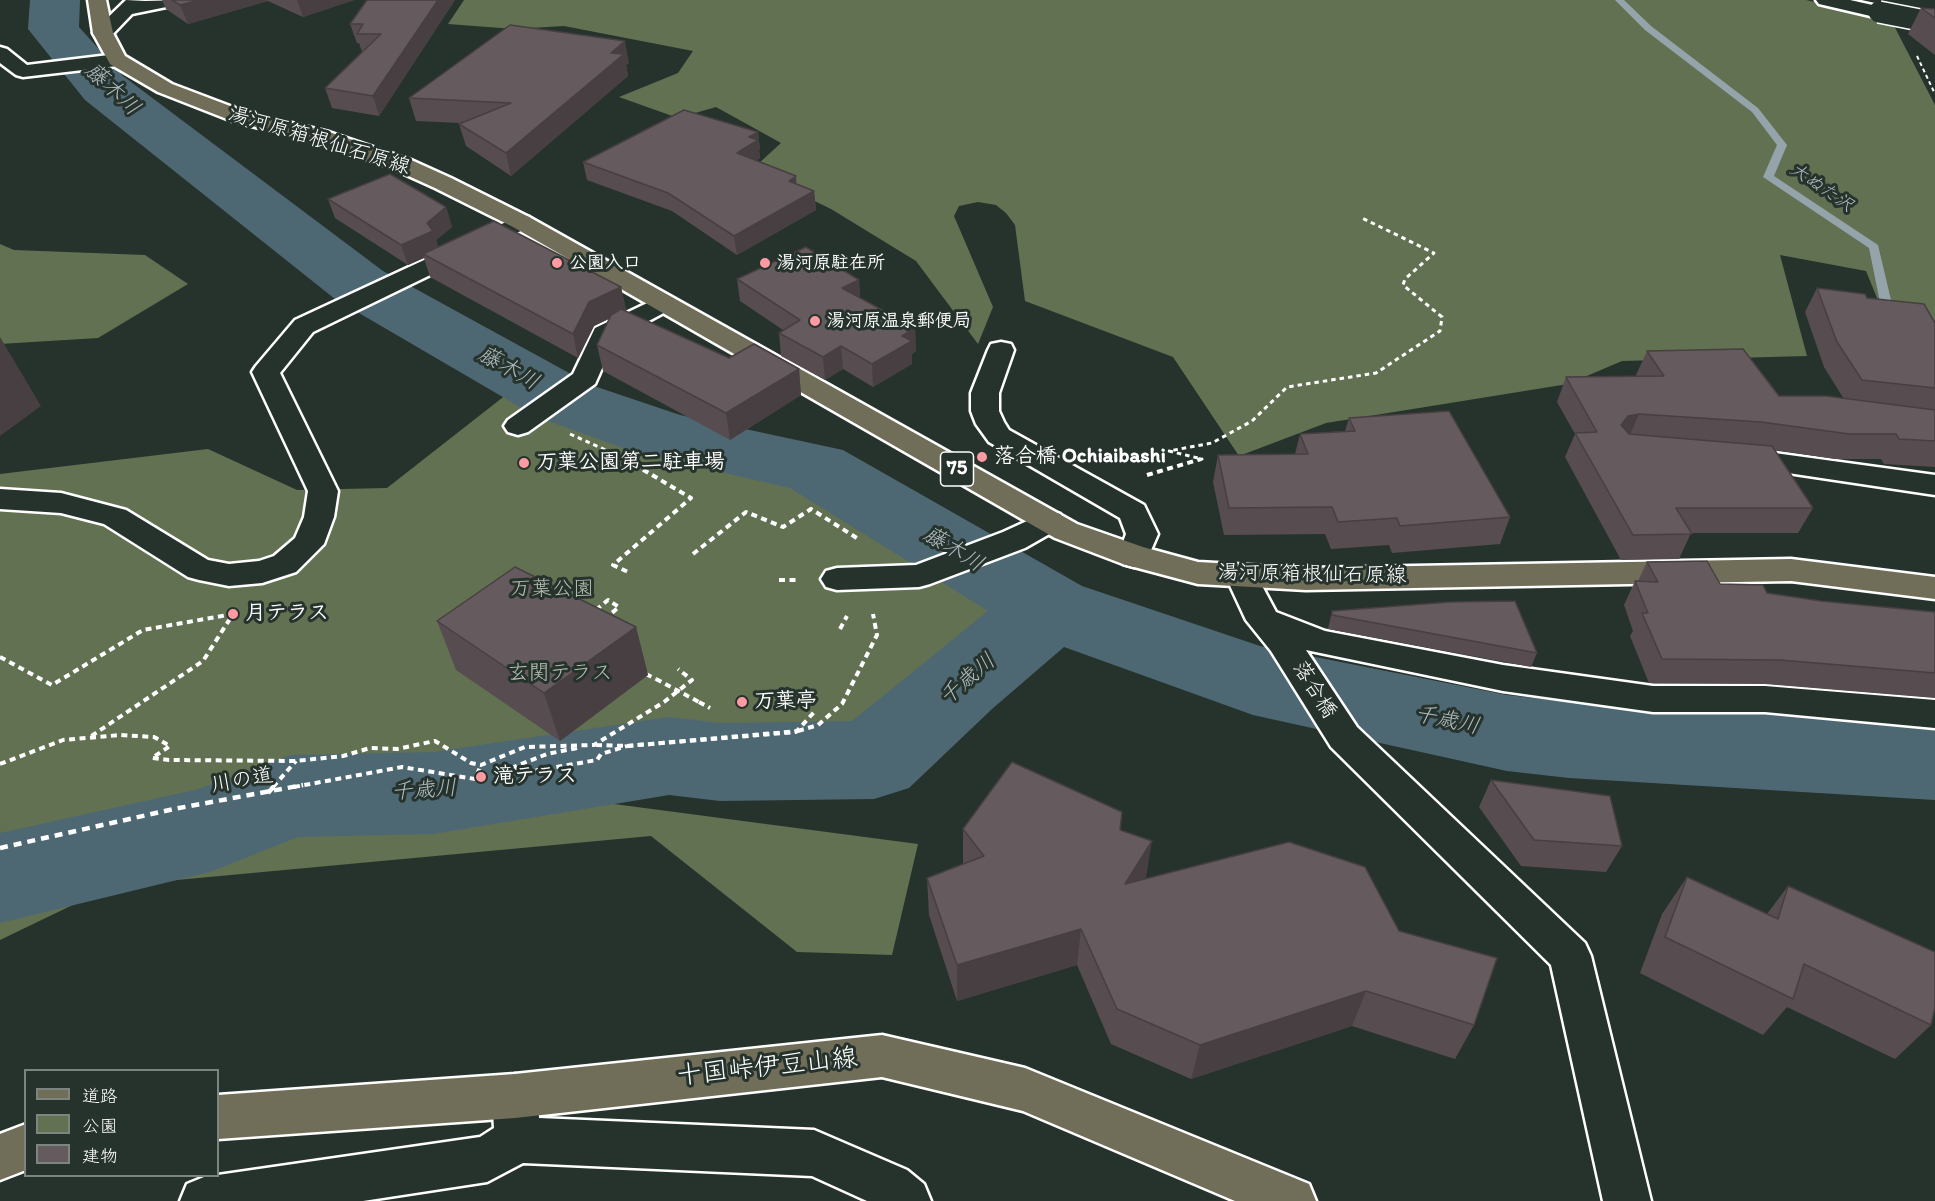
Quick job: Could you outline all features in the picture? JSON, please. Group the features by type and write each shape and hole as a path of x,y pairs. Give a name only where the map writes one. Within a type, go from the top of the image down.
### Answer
{"main road":[{"path":"97,0 103,33 104,62"},
{"name":"湯河原箱根仙石原線","path":"104,62 202,104 321,137 402,164 521,222 1066,531 1134,556 1198,573 1242,577 1306,579 1791,570 1935,588"},
{"name":"十国峠伊豆山線","path":"219,1117 517,1118 882,1056 1025,1090 1292,1201"},
{"path":"0,1156 24,1148"}],"street":[{"path":"103,33 133,4 175,0"},
{"path":"1825,0 1935,23"},
{"path":"0,54 23,71 104,62"},
{"path":"0,499 61,503 115,517 199,569 229,575 262,572 285,564 308,544 319,517 323,491 266,372 304,326 521,222"},
{"path":"524,421 585,378 604,334 664,303"},
{"path":"1001,350 985,393 985,411 990,424 999,436 1133,512 1142,534 1134,556"},
{"path":"1712,456 1748,458 1935,485"},
{"path":"837,579 919,576 1010,541 1049,521"},
{"name":"落合橋","path":"1242,577 1273,631 1344,737 1570,956 1627,1201"},
{"path":"1273,631 1503,678 1653,699 1765,699 1935,714"},
{"path":"204,1201 487,1159 517,1118 814,1153 890,1187 907,1201"}],"path":[{"path":"1140,477 1202,459 1169,451 1212,443 1252,421 1287,387 1376,373 1440,331 1442,317 1403,285 1405,279 1434,253 1362,218"},
{"path":"524,421 632,462 691,498 613,565 628,572"},
{"path":"693,554 747,512 783,527 811,509 847,532"},
{"path":"591,614 608,600 619,607 605,619"},
{"path":"0,657 52,685 143,630 233,614 203,661 88,738"},
{"path":"0,764 63,740 88,738 154,737 170,746 152,758 170,760 296,761 343,756 370,748 397,748 435,741 471,762 481,765 525,747 627,746 797,731 818,725 842,704 876,635"},
{"path":"627,746 601,754 597,760 527,772 511,768 547,754 594,746 664,702 692,680 678,669"},
{"path":"638,670 710,708"},
{"path":"797,731 816,710"},
{"path":"267,794 296,761"},
{"name":"川の道","path":"0,848 174,809 267,794 342,776 402,767 475,779 481,765"}],"green space":[{"path":"464,0 1806,0 1891,20 1935,105 1935,374 1897,347 1866,271 1780,255 1807,356 1622,361 1568,384 1326,423 1239,456 1173,357 1025,301 1015,225 996,205 978,202 959,206 954,216 993,307 978,344 916,261 831,209 757,173 758,164 781,143 716,107 678,118 619,97 678,73 693,51 564,26 514,29 448,24"},
{"path":"0,244 14,250 145,255 188,284 98,338 0,344"},
{"name":"万葉公園","path":"516,387 804,475 1051,608 874,760 720,762 669,756 563,773 614,804 918,844 892,955 797,952 651,836 112,886 0,940 0,474 208,449 297,490 387,488"}],"building":[{"path":"172,0 199,0 180,5"},
{"path":"367,0 438,0 373,96 325,88 381,34 357,34 363,24 350,24"},
{"path":"1921,8 1935,9 1935,18"},
{"path":"510,25 625,41 611,53 624,54 506,153 459,124 511,103 409,98"},
{"path":"684,110 758,132 749,137 758,140 737,153 796,176 789,181 814,191 734,236 668,193 583,162"},
{"path":"390,174 446,207 427,223 433,231 401,245 328,199"},
{"path":"494,221 621,287 589,302 573,334 423,254"},
{"path":"806,247 859,280 842,288 915,328 902,336 912,341 872,364 841,346 823,357 779,333 800,320 737,279"},
{"path":"1817,288 1865,294 1867,298 1924,304 1935,323 1935,388 1862,380 1837,342"},
{"path":"621,309 729,358 754,344 799,369 726,413 597,345 611,315"},
{"path":"1743,349 1779,396 1826,396 1935,410 1935,441 1899,439 1896,434 1849,434 1761,422 1639,414 1628,416 1621,425 1629,434 1772,446 1813,508 1676,508 1692,534 1633,535 1575,433 1597,432 1566,377 1664,376 1647,351"},
{"path":"1449,411 1510,517 1400,526 1397,518 1338,522 1332,507 1229,508 1218,455 1308,454 1300,434 1355,431 1349,418"},
{"path":"1707,561 1720,584 1763,585 1767,593 1821,601 1935,612 1935,673 1780,660 1662,659 1642,613 1648,613 1635,581 1658,582 1647,562"},
{"path":"515,567 636,627 544,693 437,621"},
{"path":"1515,601 1537,653 1332,615 1332,611 1450,602"},
{"path":"1012,762 1122,812 1120,830 1152,841 1125,884 1289,842 1365,867 1399,931 1497,958 1474,1025 1366,991 1200,1045 1117,1009 1081,929 957,965 927,878 984,856 963,829"},
{"path":"1491,780 1610,796 1622,846 1534,840"},
{"path":"1687,877 1778,919 1788,886 1935,952 1935,1007 1931,1025 1804,964 1793,999 1665,937"}],"waterway":[{"name":"藤木川","path":"55,0 53,29 104,88 359,285 564,401 664,436 815,468 1051,608"},
{"name":"大ぬた沢","path":"1619,0 1648,28 1755,110 1782,145 1768,177 1874,247 1889,317"},
{"name":"千歳川","path":"0,878 210,829 290,796 433,793 669,756 720,762 874,760 959,684 1051,608"},
{"name":"千歳川","path":"1051,608 1253,680 1507,733 1569,740 1935,761"}],"place":[{"name":"公園入口","path":"557,263"},
{"name":"湯河原駐在所","path":"765,263"},
{"name":"湯河原温泉郵便局","path":"815,321"},
{"name":"落合橋 Ochiaibashi","path":"982,457"},
{"name":"万葉公園第二駐車場","path":"524,463"},
{"name":"月テラス","path":"233,614"},
{"name":"万葉亭","path":"742,702"},
{"name":"滝テラス","path":"481,777"}],"park label":[{"name":"玄関テラス","path":"560,674"}]}
